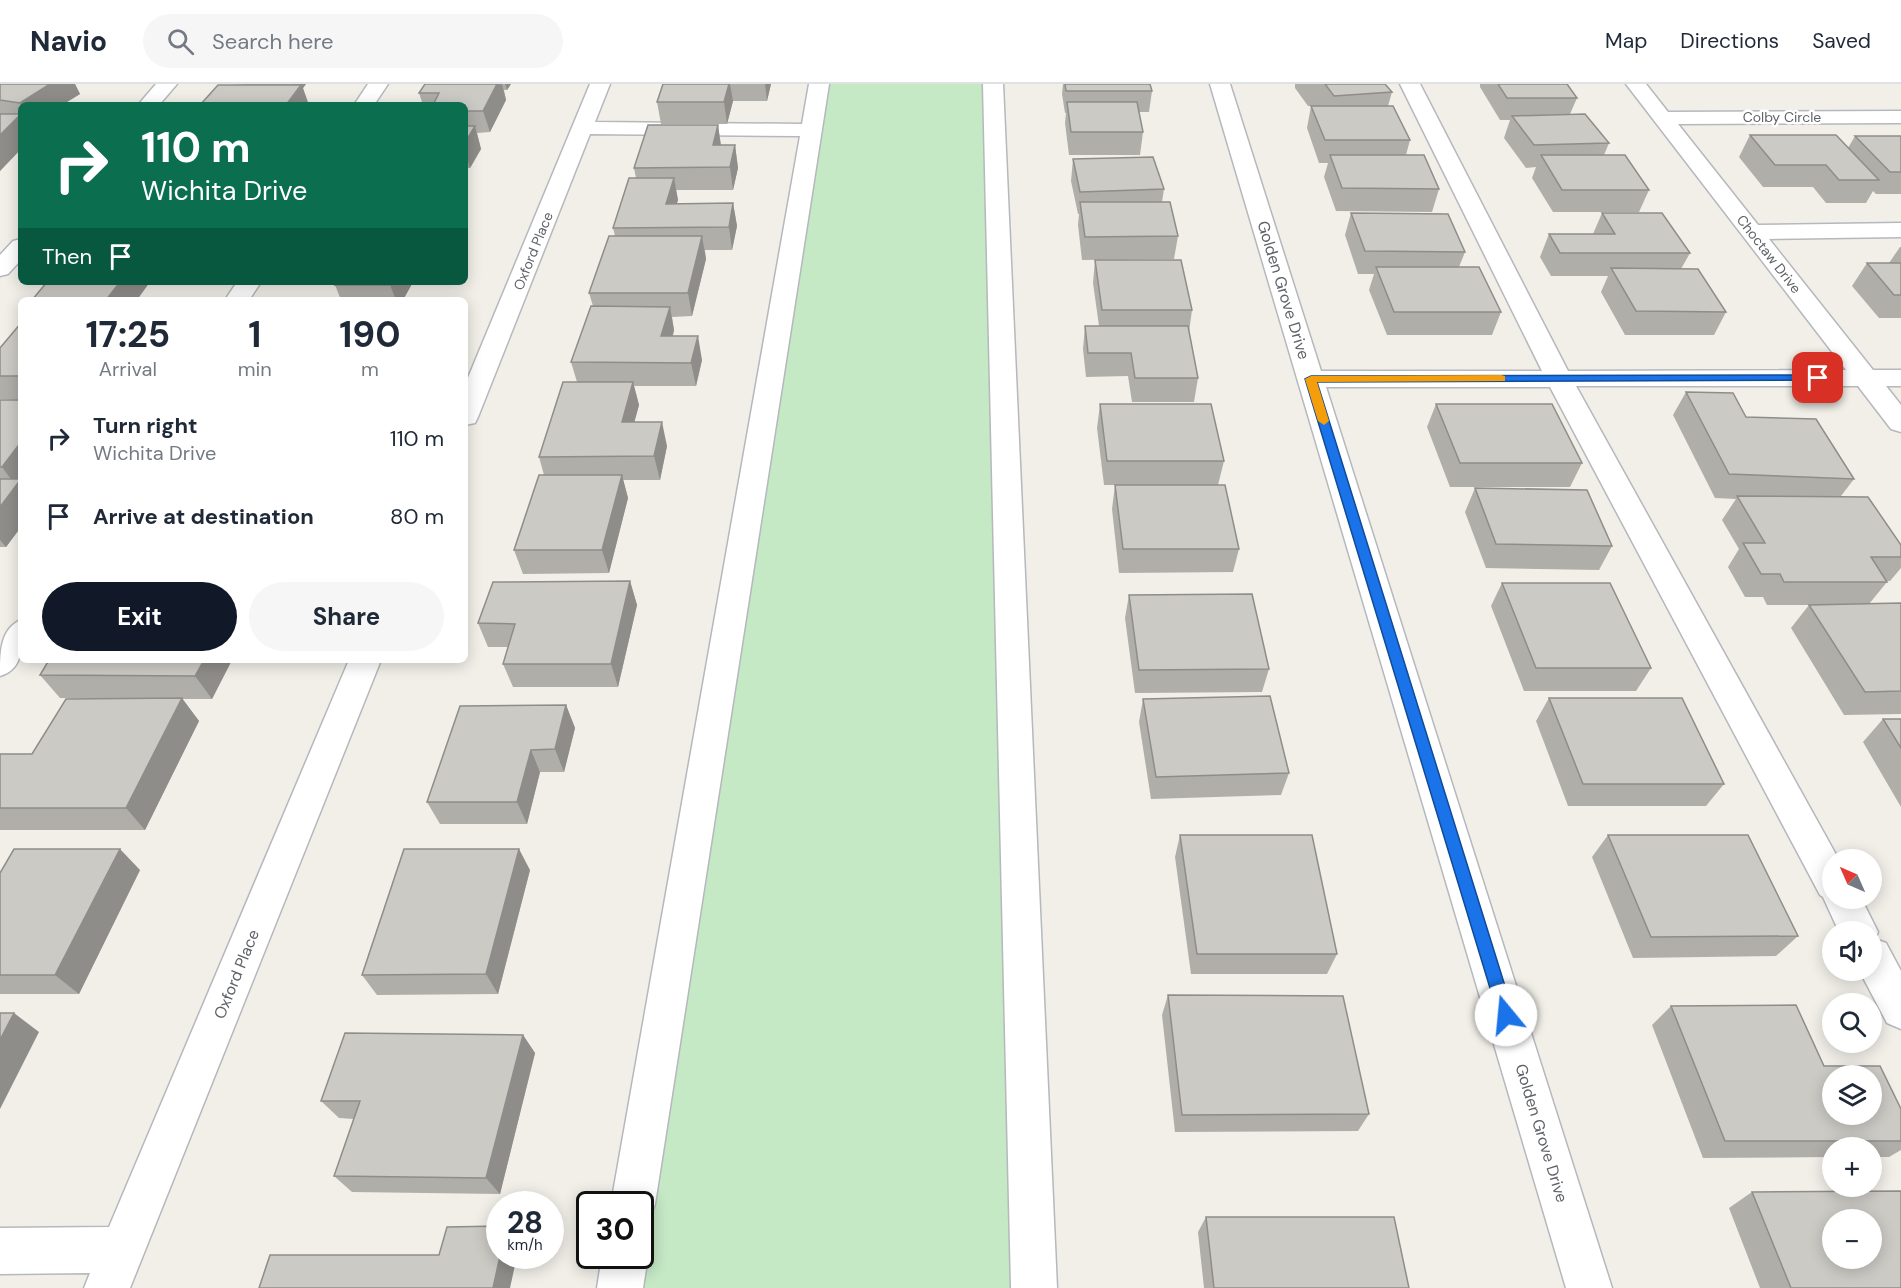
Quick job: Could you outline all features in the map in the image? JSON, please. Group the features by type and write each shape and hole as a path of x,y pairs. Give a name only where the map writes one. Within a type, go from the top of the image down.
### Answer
{"street":[{"path":"151,102 167,84"},
{"path":"366,102 378,84"},
{"name":"Oxford Place","path":"468,410 600,84"},
{"path":"635,1191 819,84"},
{"path":"993,84 1034,1288"},
{"name":"Golden Grove Drive","path":"1221,84 1589,1288"},
{"path":"1410,84 1559,379 1822,864"},
{"name":"Choctaw Drive","path":"1636,84 1901,423"},
{"name":"Colby Circle","path":"1663,118 1901,117"},
{"path":"583,128 811,130"},
{"path":"1751,232 1901,230"},
{"path":"0,269 18,249"},
{"path":"1311,379 1901,378"},
{"path":"0,664 18,637"},
{"name":"Oxford Place","path":"115,1269 364,663"},
{"path":"1882,975 1901,1010"},
{"path":"0,1251 115,1269"},
{"path":"620,1288 623,1269"}],"green space":[{"path":"819,84 993,84 1034,1288 620,1288 623,1269 654,1269 654,1191 635,1191"}],"building":[{"path":"0,84 50,84 22,102 0,100"},
{"path":"425,84 497,84 483,111 468,111 468,102 434,102 439,93 419,93"},
{"path":"663,84 729,84 724,102 657,102"},
{"path":"1065,84 1150,84 1152,91 1066,91"},
{"path":"1325,84 1385,84 1392,92 1334,96"},
{"path":"1498,84 1567,84 1577,98 1507,98"},
{"path":"218,85 301,85 288,102 203,102"},
{"path":"1067,102 1137,102 1143,132 1071,132"},
{"path":"1311,106 1393,106 1410,140 1325,140"},
{"path":"0,114 18,114 18,117 0,135"},
{"path":"1585,114 1609,143 1534,145 1512,116"},
{"path":"648,125 718,125 713,145 735,145 730,167 634,168"},
{"path":"468,126 475,126 468,138"},
{"path":"1750,135 1836,135 1879,180 1839,180 1826,165 1775,165"},
{"path":"1855,136 1901,136 1901,172 1890,172"},
{"path":"1330,155 1424,155 1439,189 1342,188"},
{"path":"1541,155 1625,155 1649,190 1562,190"},
{"path":"1153,157 1164,189 1080,192 1073,159"},
{"path":"629,178 674,178 666,204 733,203 729,227 613,228"},
{"path":"1080,202 1170,202 1178,236 1085,237"},
{"path":"1351,213 1448,214 1465,252 1365,251"},
{"path":"1602,213 1662,213 1690,253 1560,253 1549,234 1615,234"},
{"path":"609,236 702,236 688,293 589,293"},
{"path":"1095,260 1181,260 1192,310 1102,310"},
{"path":"1867,263 1901,263 1901,295 1894,295"},
{"path":"1376,267 1479,267 1501,312 1394,312"},
{"path":"1611,268 1698,269 1726,312 1636,311"},
{"path":"44,285 118,285 108,297 34,297"},
{"path":"591,306 670,307 661,336 698,336 691,363 571,362"},
{"path":"1085,326 1188,326 1198,378 1135,378 1131,353 1088,353"},
{"path":"18,327 18,376 0,376 0,348"},
{"path":"563,382 633,382 622,422 662,422 654,456 539,457"},
{"path":"1686,392 1733,393 1746,417 1816,419 1854,479 1729,474"},
{"path":"0,400 18,400 18,446 0,467"},
{"path":"1100,404 1211,404 1224,461 1107,461"},
{"path":"1436,404 1552,404 1582,463 1460,463"},
{"path":"539,475 622,475 602,550 514,550"},
{"path":"0,479 18,479 18,483 0,507"},
{"path":"1115,485 1225,485 1239,549 1123,549"},
{"path":"1475,488 1587,490 1612,546 1496,544"},
{"path":"1737,496 1868,497 1901,545 1901,557 1871,557 1887,582 1784,582 1780,574 1761,574 1743,543 1765,543"},
{"path":"630,581 611,664 503,664 515,624 478,623 493,582"},
{"path":"1502,583 1610,583 1651,668 1536,668"},
{"path":"1252,594 1269,669 1139,670 1129,595"},
{"path":"1901,603 1901,691 1865,692 1809,605"},
{"path":"47,663 202,663 195,676 40,675"},
{"path":"1270,696 1289,773 1156,777 1143,699"},
{"path":"182,698 126,808 0,808 0,754 32,754 66,699"},
{"path":"1549,698 1682,698 1724,784 1583,784"},
{"path":"566,705 555,749 531,750 517,802 427,802 460,706"},
{"path":"1883,719 1901,719 1901,748"},
{"path":"1180,835 1312,835 1337,954 1197,954"},
{"path":"1608,835 1748,835 1798,936 1651,937"},
{"path":"14,849 120,849 55,975 0,975 0,873"},
{"path":"404,849 519,849 486,974 362,975"},
{"path":"1168,995 1343,996 1369,1114 1182,1115"},
{"path":"1796,1005 1824,1065 1822,1125 1882,1125 1882,1070 1901,1109 1901,1141 1882,1141 1882,1137 1822,1137 1822,1141 1725,1141 1671,1006"},
{"path":"0,1013 14,1013 0,1040"},
{"path":"345,1033 523,1035 486,1178 334,1176 360,1101 321,1101"},
{"path":"1882,1191 1901,1191 1901,1288 1791,1288 1752,1192 1822,1192 1822,1197 1882,1197"},
{"path":"1206,1217 1394,1217 1409,1288 1214,1288"},
{"path":"486,1226 486,1269 497,1269 493,1288 259,1288 270,1255 439,1255 447,1227"}],"slow traffic":[{"path":"1324,421 1311,379 1501,379"}],"route":[{"path":"1506,1015 1311,379 1818,378"}]}
